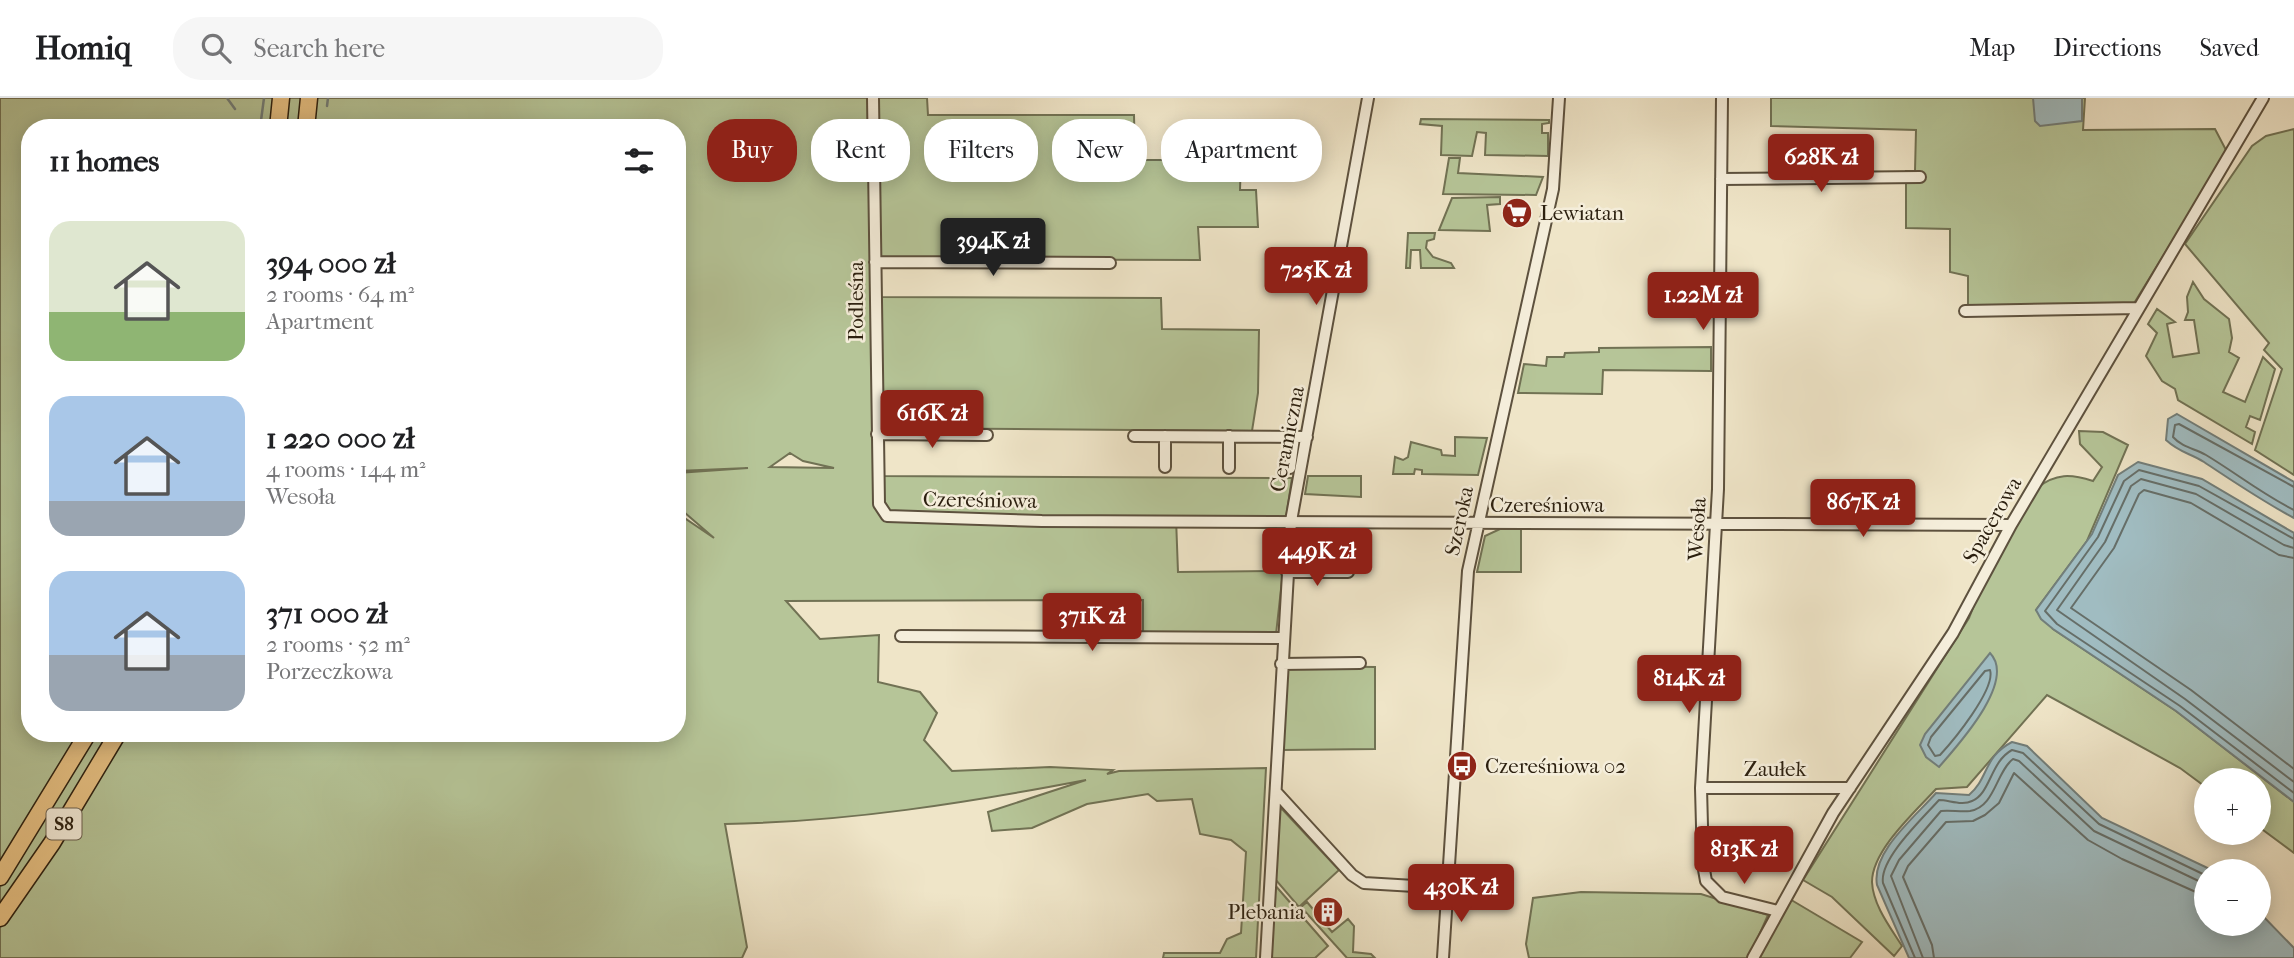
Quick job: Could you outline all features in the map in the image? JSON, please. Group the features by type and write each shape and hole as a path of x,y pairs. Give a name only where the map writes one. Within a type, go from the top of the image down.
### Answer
{"highway":[{"path":"279,119 281,98"},
{"path":"307,119 309,98"},
{"name":"S8","path":"0,877 82,742"},
{"name":"S8","path":"0,918 52,843 113,742"}],"street":[{"name":"Podleśna","path":"873,98 879,504"},
{"name":"Ceramiczna","path":"1266,958 1282,638 1291,521 1367,98"},
{"name":"Szeroka","path":"1443,958 1465,606 1477,524 1553,189 1559,98"},
{"name":"Wesoła","path":"1722,98 1717,523 1701,788 1703,864 1706,881 1722,897 1778,911"},
{"name":"Spacerowa","path":"1752,958 1833,813 1953,633 2011,524 2263,98"},
{"path":"1721,179 1920,177"},
{"path":"875,262 1110,263"},
{"path":"1965,311 2139,308"},
{"path":"877,434 987,435"},
{"path":"1134,436 1307,437"},
{"path":"1165,436 1165,467"},
{"path":"1228,468 1229,436"},
{"path":"1290,468 1294,437"},
{"name":"Czereśniowa","path":"879,504 887,516 911,517 1477,524 2011,524"},
{"path":"1287,572 1348,572"},
{"path":"901,636 1282,638"},
{"path":"1281,663 1360,663"},
{"name":"Zaułek","path":"1701,788 1850,788"},
{"path":"1276,792 1352,875 1364,883 1448,888"}],"green space":[{"path":"0,98 927,98 928,115 1134,115 1134,119 1052,119 1052,182 1147,182 1147,160 1161,160 1161,182 1240,182 1240,190 1256,190 1258,227 1198,227 1200,260 878,259 879,297 1161,298 1162,329 1259,330 1258,393 1252,431 881,428 881,476 1292,478 1286,518 1176,518 1178,572 1283,571 1276,634 1143,633 1143,600 786,601 820,639 879,635 878,682 920,692 937,713 924,740 952,771 1050,767 1113,770 1107,774 1119,771 1266,768 1256,958 1163,958 1164,953 1220,953 1227,939 1241,933 1246,852 1231,840 1200,834 1192,799 1157,801 1148,794 1087,804 1032,828 992,831 988,812 1086,780 906,810 816,820 725,824 747,947 742,958 0,958","holes":["790,453 803,461 834,468 770,467"]},
{"path":"1771,98 2085,98 2083,130 2215,129 2227,152 2133,305 1968,309 1968,276 1950,272 1950,229 1906,228 1906,171 1915,171 1916,130 1771,126"},
{"path":"1421,119 1549,120 1549,123 1542,124 1542,133 1548,133 1548,156 1485,155 1486,133 1477,132 1472,156 1441,155 1442,126 1420,124"},
{"path":"2294,129 2294,475 2255,450 2282,369 2264,350 2269,343 2185,244 2252,146 2266,136"},
{"path":"1449,158 1460,158 1458,173 1543,177 1536,195 1443,194"},
{"path":"1500,197 1500,204 1487,205 1490,231 1439,230 1452,198"},
{"path":"1408,233 1435,233 1434,239 1427,241 1426,248 1433,257 1451,263 1454,268 1421,268 1420,250 1411,250 1410,268 1406,268"},
{"path":"2193,282 2204,299 2229,319 2232,338 2229,352 2239,358 2223,392 2245,402 2263,357 2275,369 2260,420 2250,416 2246,427 2255,432 2252,444 2178,400 2175,389 2162,381 2146,356 2157,333 2148,324 2157,309 2175,322 2167,324 2173,357 2199,353 2194,320 2185,320 2188,312 2187,297"},
{"path":"1711,347 1711,371 1603,370 1602,394 1518,393 1524,364 1546,366 1547,357 1564,357 1565,353 1599,352 1599,348"},
{"path":"2079,431 2103,432 2128,445 2087,541 2036,610 2053,629 2176,711 2250,768 2194,768 2194,778 2180,768 2047,695 1967,787 1936,789 1896,832 1879,857 1874,870 1873,891 1883,916 1902,946 1894,956 1832,897 1803,880 1969,618 1982,585 2037,488 2064,476 2093,481 2102,467 2080,444"},
{"path":"1455,437 1487,438 1478,475 1422,474 1422,470 1415,469 1414,474 1393,474 1395,457 1403,460 1408,457 1411,442 1441,450 1442,455 1455,456"},
{"path":"1308,476 1361,476 1361,497 1305,494"},
{"path":"1500,529 1521,529 1521,572 1477,572 1485,536"},
{"path":"1287,666 1375,667 1375,749 1283,750"},
{"path":"2271,784 2294,802 2294,853 2271,836"},
{"path":"1282,809 1339,870 1299,907 1275,879 1277,811"},
{"path":"1274,884 1328,946 1315,958 1270,958"},
{"path":"1581,892 1701,894 1768,915 1749,958 1529,958 1526,944 1533,898"},
{"path":"1788,898 1862,942 1850,958 1756,958"},
{"path":"1307,902 1332,932 1348,919 1354,926 1353,952 1371,954 1375,958 1347,958 1301,907"}],"water":[{"path":"2033,98 2082,98 2082,121 2040,126 2035,121"},
{"path":"2177,414 2294,482 2294,518 2166,440 2168,419"},
{"path":"2138,462 2202,479 2294,533 2294,802 2271,784 2271,768 2250,768 2176,711 2053,629 2041,619 2036,610 2092,534 2118,475"},
{"path":"1990,653 1996,665 1996,680 1991,696 1971,729 1939,767 1926,757 1920,745 1925,734"},
{"path":"2012,742 2027,746 2102,818 2194,862 2194,936 2271,936 2271,924 2294,948 2294,958 1909,958 1877,885 1881,860 1896,836 1936,793 1969,795 1996,754"}],"waterway":[{"path":"227,98 235,109"},
{"path":"261,119 264,98"},
{"path":"327,106 328,98"}],"place":[{"name":"Lewiatan","path":"1517,213"},
{"name":"Czereśniowa 02","path":"1462,766"},
{"name":"Plebania","path":"1328,912"}]}
